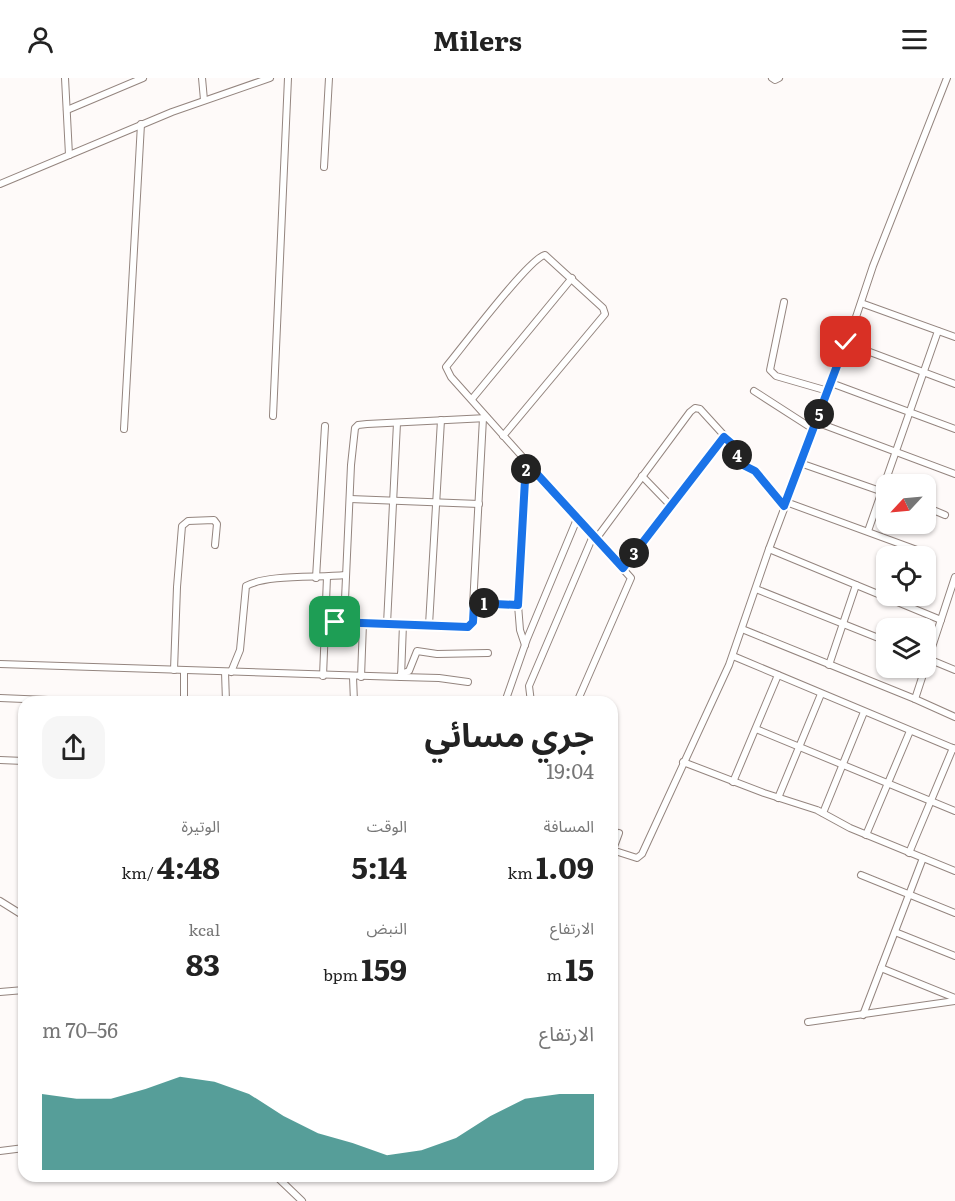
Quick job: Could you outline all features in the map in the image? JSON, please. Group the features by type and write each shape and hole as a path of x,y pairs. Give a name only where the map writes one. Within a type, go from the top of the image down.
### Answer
{"street":[{"path":"65,78 69,155"},
{"path":"66,110 143,78"},
{"path":"202,78 204,100"},
{"path":"0,184 141,124 268,78"},
{"path":"273,416 288,78"},
{"path":"324,167 329,78"},
{"path":"772,78 775,80 779,78"},
{"path":"618,853 640,857 733,656 785,504 873,266 947,78"},
{"path":"124,429 141,124"},
{"path":"503,436 605,314 603,308 545,255 542,255 509,290 447,367 448,373 472,399 485,418 630,576 580,696"},
{"path":"472,399 572,278"},
{"path":"784,302 770,370 776,376 828,391"},
{"path":"861,303 955,337"},
{"path":"889,474 938,331"},
{"path":"846,342 955,384"},
{"path":"831,383 955,429"},
{"path":"754,391 813,429"},
{"path":"529,696 529,686 594,538 695,408 700,409 731,443 741,464 755,471 785,504 907,546"},
{"path":"344,622 351,465 355,428 358,425 485,418"},
{"path":"325,622 470,627 473,622 485,418"},
{"path":"429,625 441,420"},
{"path":"816,422 955,474"},
{"path":"387,624 397,423"},
{"path":"316,578 325,426"},
{"path":"623,568 724,437"},
{"path":"525,645 520,630 518,605 526,462"},
{"path":"800,464 876,489"},
{"path":"642,476 671,506"},
{"path":"350,499 479,504"},
{"path":"936,511 945,515"},
{"path":"868,531 876,512"},
{"path":"507,696 525,645 577,519"},
{"path":"174,670 182,526 188,521 214,520 217,524 215,545"},
{"path":"769,549 941,620"},
{"path":"226,696 228,672 240,650 246,586 280,578 345,575"},
{"path":"323,676 327,577"},
{"path":"936,634 953,591 955,577"},
{"path":"829,665 856,585"},
{"path":"756,589 876,637"},
{"path":"474,603 518,605"},
{"path":"361,677 363,623"},
{"path":"401,676 403,624"},
{"path":"742,629 955,717"},
{"path":"401,676 409,671 417,651 437,654 488,652"},
{"path":"733,656 954,748 909,853"},
{"path":"936,663 955,670"},
{"path":"0,664 353,677 401,676 468,682"},
{"path":"184,671 184,696"},
{"path":"733,782 778,675"},
{"path":"353,677 354,696"},
{"path":"915,699 921,678"},
{"path":"778,798 821,694"},
{"path":"0,698 18,699"},
{"path":"823,813 864,712"},
{"path":"756,729 955,811"},
{"path":"866,835 910,731"},
{"path":"0,760 18,761"},
{"path":"683,762 823,813 866,835 954,869"},
{"path":"863,1015 923,858"},
{"path":"861,875 955,914"},
{"path":"0,901 18,912"},
{"path":"895,932 955,956"},
{"path":"881,968 955,1000"},
{"path":"0,992 18,990"},
{"path":"808,1022 955,1000"},
{"path":"0,1151 18,1150"},
{"path":"282,1182 302,1201"}],"route":[{"path":"335,622 468,627 473,622 474,603 518,605 526,462 623,568 724,437 731,443 741,464 755,471 784,506 846,342"}]}
